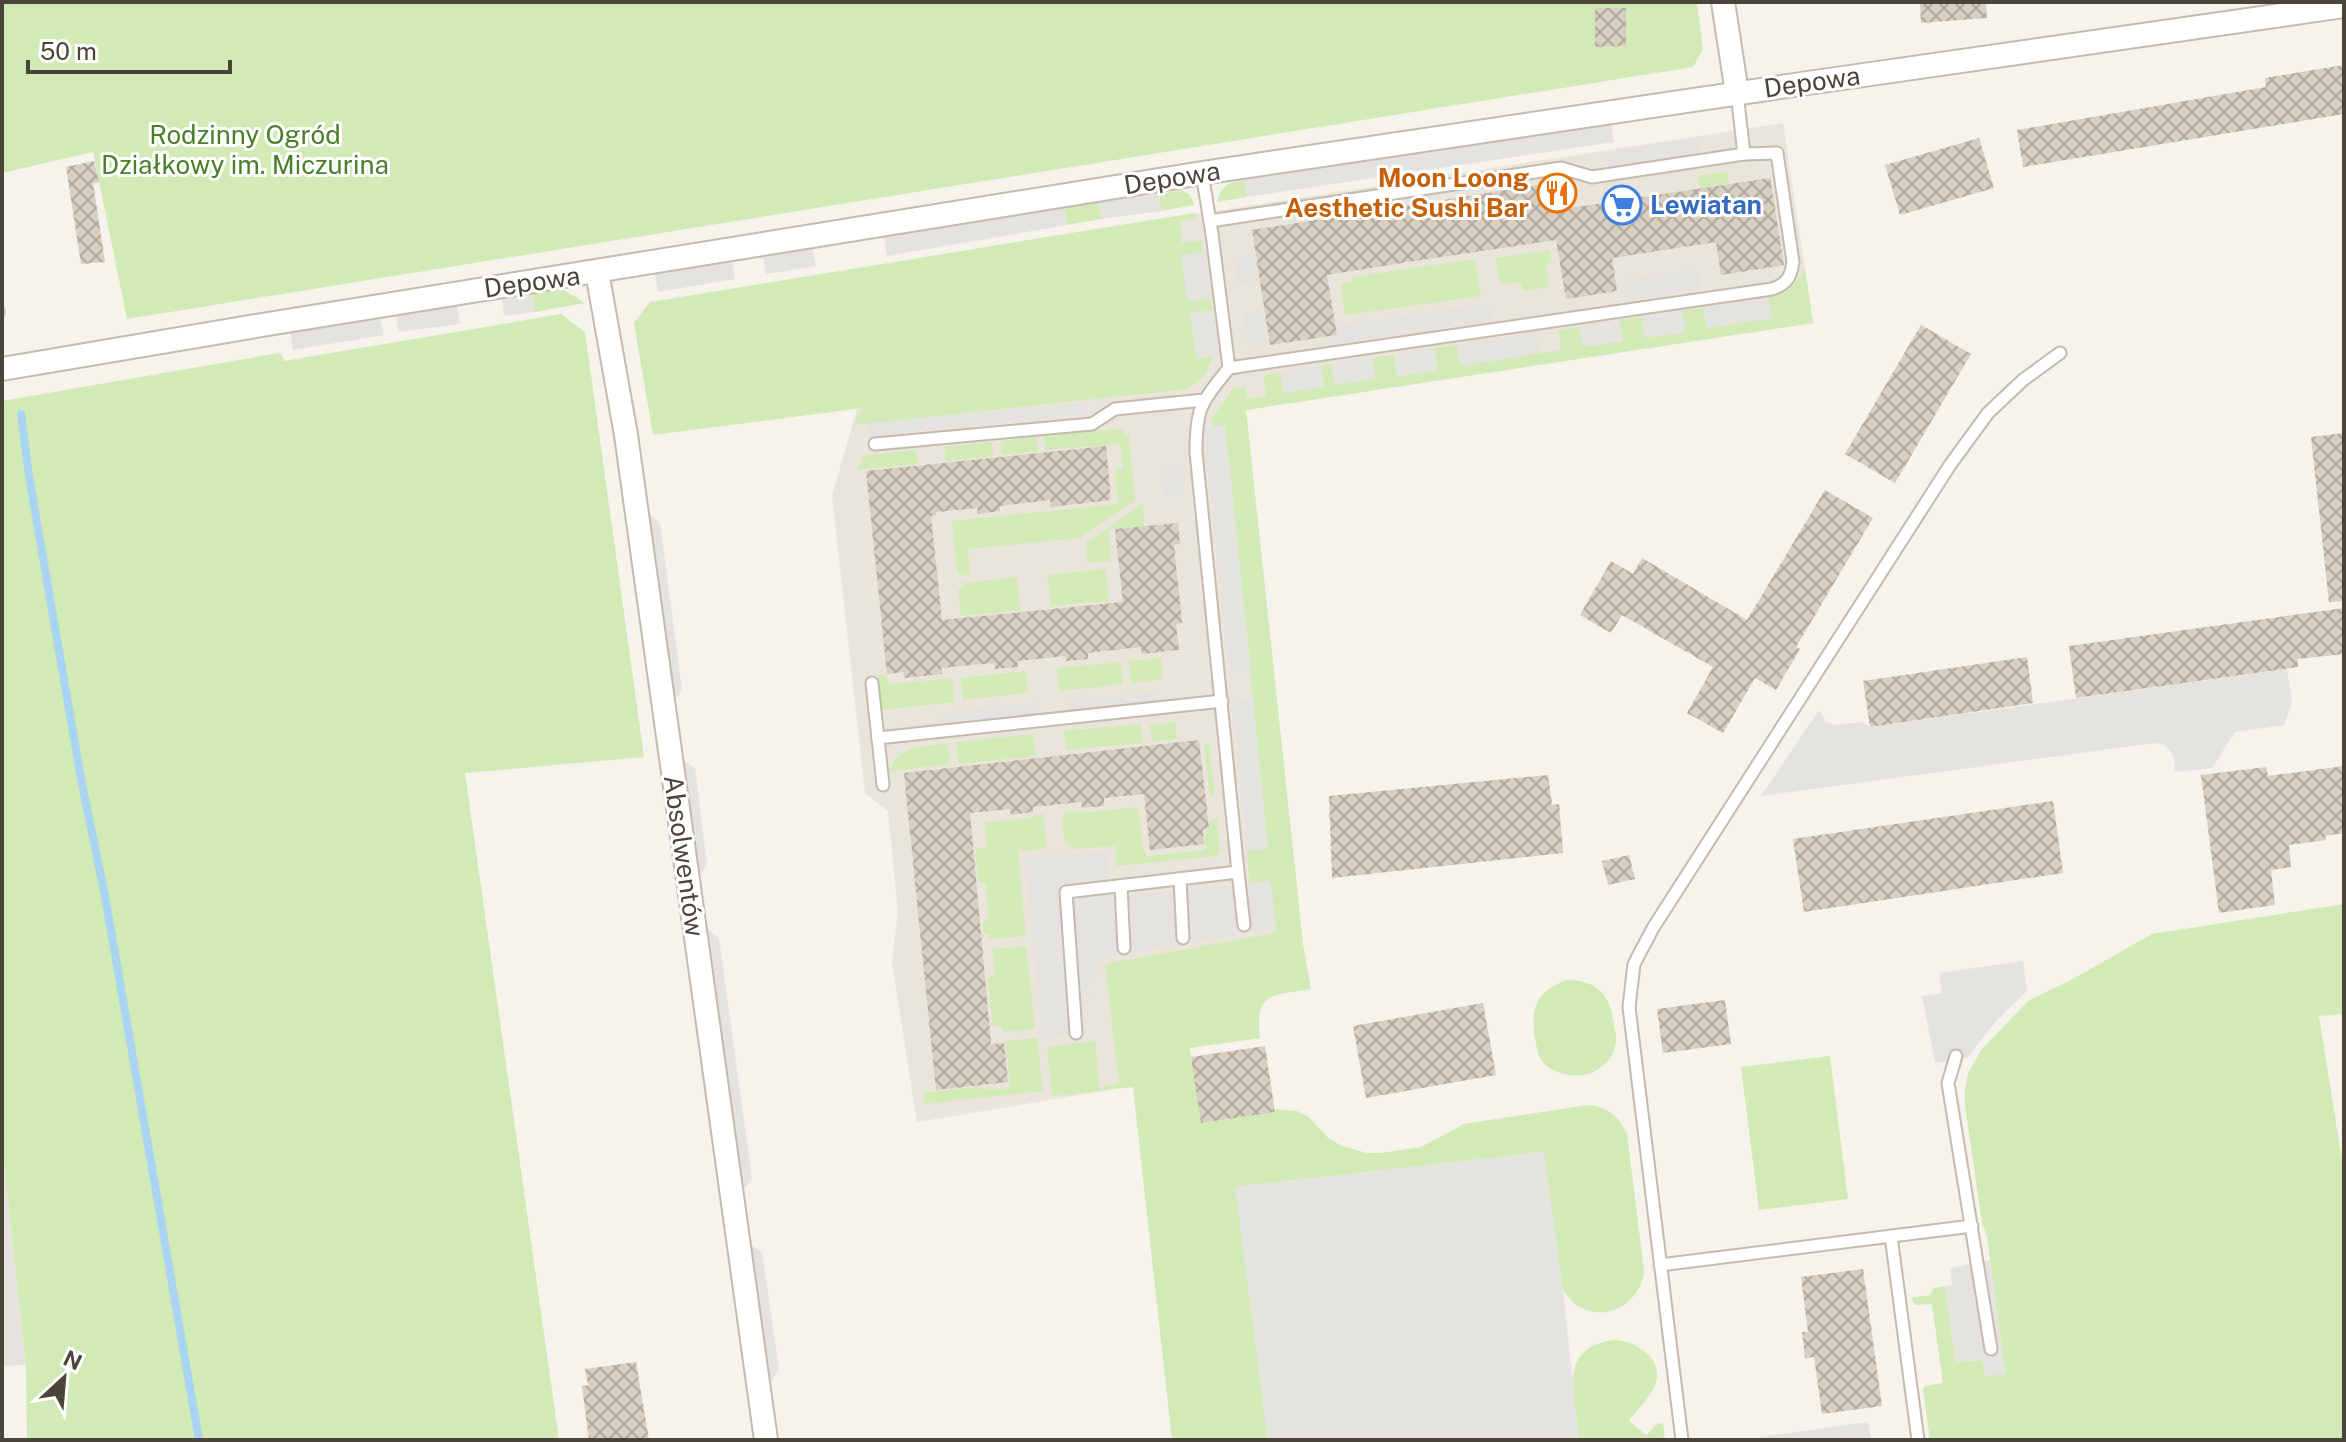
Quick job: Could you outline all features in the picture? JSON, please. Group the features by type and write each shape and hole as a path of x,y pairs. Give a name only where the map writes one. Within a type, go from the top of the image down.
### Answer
{"street":[{"path":"1723,2 1737,93"},
{"name":"Depowa","path":"2,369 299,318 1202,173 2344,6"},
{"name":"Absolwentów","path":"597,272 626,435 766,1440"}],"lane":[{"path":"1737,93 1744,154"},
{"path":"1210,221 1561,168 1592,177 1744,154 1777,153 1793,262 1792,274 1784,285 1757,291 1229,368 1204,400 1196,422 1196,452 1244,925"},
{"path":"1202,173 1229,368"},
{"path":"1682,1440 1629,1007 1634,964 1653,928 1950,465 1988,413 2023,380 2060,353"},
{"path":"875,444 1092,424 1115,409 1204,400"},
{"path":"872,683 883,785"},
{"path":"878,738 1222,701"},
{"path":"1076,1033 1066,892 1238,872"},
{"path":"1180,879 1183,938"},
{"path":"1121,886 1124,948"},
{"path":"1956,1056 1948,1083 1991,1349"},
{"path":"1660,1265 1972,1226"},
{"path":"1891,1236 1918,1440"}],"shaded area":[{"path":"1783,123 1813,323 1246,410 1303,945 1133,1086 917,1122 892,963 898,910 888,811 865,793 832,496 857,409 1187,368 1169,218"},
{"path":"1611,124 1614,142 1247,197 1244,180"},
{"path":"1698,137 1701,152 1608,166 1606,152"},
{"path":"1159,194 1161,211 1101,219 1099,202"},
{"path":"1064,207 1067,225 887,256 884,238"},
{"path":"813,248 816,266 766,274 763,257"},
{"path":"1203,252 1211,298 1188,301 1181,255"},
{"path":"1255,254 1259,282 1238,285 1234,257"},
{"path":"732,262 735,279 658,292 655,274"},
{"path":"1698,268 1701,288 1627,299 1624,279"},
{"path":"532,294 535,312 504,316 502,298"},
{"path":"1768,297 1772,318 1707,328 1704,308"},
{"path":"1489,303 1492,321 1339,343 1336,326"},
{"path":"457,306 460,324 399,332 396,315"},
{"path":"1212,310 1220,356 1197,359 1190,313"},
{"path":"1263,310 1268,345 1248,348 1243,313"},
{"path":"1682,311 1686,332 1645,338 1642,317"},
{"path":"380,318 384,335 293,350 290,333"},
{"path":"1619,320 1623,341 1583,347 1579,327"},
{"path":"1537,332 1541,353 1460,366 1457,345"},
{"path":"1434,348 1438,370 1397,376 1394,355"},
{"path":"1372,358 1375,378 1335,385 1331,364"},
{"path":"1321,366 1324,386 1284,393 1280,372"},
{"path":"1088,402 1089,414 869,436 868,424 871,423"},
{"path":"1225,425 1251,671 1229,673 1204,427"},
{"path":"1182,465 1185,494 1164,496 1161,467"},
{"path":"648,513 660,523 682,690 674,701"},
{"path":"2287,669 2292,703 2284,725 2235,732 2212,768 2174,772 2175,760 2170,751 2164,745 2155,743 1761,796 1819,710 1826,722 1836,725 1863,722 1870,727"},
{"path":"1159,691 1160,703 1067,712 1066,700"},
{"path":"1252,699 1268,849 1247,851 1232,701"},
{"path":"1039,702 1040,714 942,724 941,712"},
{"path":"682,760 695,768 707,865 700,874"},
{"path":"1107,851 1111,897 1270,881 1276,927 1097,959 1098,977 1088,978 1090,999 1080,1000 1083,1034 1043,1038 1024,856"},
{"path":"708,929 719,938 752,1179 743,1190"},
{"path":"2023,961 2027,991 1996,1021 1967,1058 1935,1063 1922,996 1942,993 1939,973"},
{"path":"2,1146 26,1365 2,1366"},
{"path":"1544,1152 1579,1440 1268,1440 1235,1187"},
{"path":"750,1244 762,1252 779,1369 771,1382"},
{"path":"1990,1260 2005,1374 1985,1376 1980,1360 1956,1362 1945,1286 1952,1285 1950,1268"},
{"path":"1868,1422 1871,1440 1739,1440"}],"green space":[{"name":"Rodzinny Ogród Działkowy im. Miczurina","path":"2,2 1697,2 1703,49 1693,67 127,319 93,152 2,173"},
{"path":"1727,171 1729,183 1700,188 1698,176"},
{"path":"1244,180 1247,197 1217,202 1226,186"},
{"path":"1181,190 1189,194 1195,205 1161,211 1159,194"},
{"path":"1099,202 1101,219 1067,225 1064,207"},
{"path":"1194,213 1197,218 1180,221 1182,243 1202,240 1203,252 1181,255 1188,301 1211,298 1212,310 1190,314 1197,359 1214,357 1203,377 1188,389 853,425 863,408 653,435 634,323 650,302"},
{"path":"1550,250 1552,262 1546,264 1549,287 1523,291 1521,282 1500,285 1496,258"},
{"path":"1475,259 1481,296 1345,315 1341,284 1352,282 1352,277"},
{"path":"1805,268 1813,323 1246,410 1303,944 1311,989 1269,998 1260,1012 1260,1038 1190,1048 1201,1123 1275,1112 1276,1109 1297,1111 1309,1117 1328,1138 1342,1146 1367,1153 1381,1153 1421,1147 1464,1124 1587,1105 1601,1107 1616,1117 1627,1134 1644,1271 1642,1282 1630,1300 1613,1310 1593,1312 1579,1307 1569,1298 1563,1290 1543,1152 1236,1187 1268,1440 1172,1440 1133,1087 1103,1090 1102,1086 1119,1083 1105,964 1276,933 1271,884 1250,886 1247,851 1268,848 1225,426 1213,426 1212,418 1232,389 1245,386 1247,399 1266,396 1264,376 1280,372 1284,393 1324,386 1321,366 1331,364 1335,385 1375,378 1372,358 1394,355 1397,376 1437,370 1434,348 1457,345 1460,365 1561,350 1559,330 1579,327 1583,347 1622,341 1619,320 1642,317 1645,338 1685,332 1682,311 1703,308 1708,328 1771,318 1768,297 1791,288"},
{"path":"564,290 585,303 535,312 532,294"},
{"path":"561,314 585,332 644,757 465,773 559,1440 27,1440 26,1365 2,1146 2,401 273,354 281,353 284,361"},
{"path":"1120,429 1129,436 1135,500 1081,538 968,549 970,575 963,576 957,571 952,521 1118,504 1115,470 1123,469 1120,444 1045,450 1044,436"},
{"path":"1036,437 1038,451 1002,455 1000,441"},
{"path":"992,442 993,456 946,461 944,447"},
{"path":"916,450 918,464 858,470 863,456"},
{"path":"1143,504 1144,526 1109,529 1111,561 1087,563 1086,543"},
{"path":"1106,569 1109,601 1051,606 1047,575"},
{"path":"1017,577 1020,610 961,616 958,591 964,583"},
{"path":"1161,658 1163,679 1131,683 1129,661"},
{"path":"1121,662 1123,684 1059,691 1057,668"},
{"path":"1026,671 1028,693 963,700 961,678"},
{"path":"878,675 887,675 892,684 952,678 955,702 882,710"},
{"path":"1175,722 1177,739 1152,742 1150,725"},
{"path":"1141,724 1143,743 1066,750 1064,731"},
{"path":"1033,734 1036,756 959,764 956,742"},
{"path":"948,744 950,764 890,771 898,756 913,748"},
{"path":"1209,744 1215,795 1210,796 1204,745"},
{"path":"1138,807 1143,848 1147,856 1206,850 1205,833 1210,828 1209,820 1217,819 1220,851 1217,856 1117,866 1115,846 1074,849 1065,843 1062,817 1066,813"},
{"path":"1043,814 1047,848 1018,852 1026,936 990,939 989,934 984,934 983,923 989,917 986,884 978,881 975,849 987,848 984,822 1033,818 1034,815"},
{"path":"2344,904 2344,1014 2319,1016 2344,1173 2344,1440 1930,1440 1923,1389 1943,1383 1932,1304 1915,1305 1911,1298 1930,1295 1934,1288 1945,1286 1956,1362 1980,1360 2005,1374 1987,1236 1982,1223 1965,1106 1968,1073 1982,1049 2028,1001 2152,934"},
{"path":"1026,946 1035,1029 1003,1032 1002,1026 993,1027 988,978 995,976 992,949"},
{"path":"1567,980 1599,989 1611,1009 1616,1038 1612,1054 1602,1067 1578,1076 1560,1073 1545,1064 1539,1056 1534,1027 1535,1009 1542,995"},
{"path":"1037,1038 1043,1091 925,1104 924,1093 983,1086 983,1090 1010,1088 1006,1041"},
{"path":"1095,1041 1100,1091 1052,1096 1047,1047"},
{"path":"1830,1056 1848,1199 1759,1210 1741,1067"},
{"path":"1616,1340 1640,1348 1656,1366 1654,1388 1629,1421 1646,1435 1657,1424 1663,1423 1665,1440 1579,1440 1573,1392 1577,1363 1584,1352 1597,1344"}],"building":[{"path":"1920,2 1986,2 1987,18 1921,23"},
{"path":"1595,8 1626,8 1626,46 1595,47"},
{"path":"2344,65 2344,114 2023,167 2017,130 2266,87 2265,78"},
{"path":"1979,138 1994,188 1900,215 1885,165"},
{"path":"94,161 99,182 93,183 105,262 81,264 66,167"},
{"path":"1770,178 1784,265 1721,275 1716,242 1612,258 1617,291 1566,299 1556,240 1414,261 1327,275 1337,335 1270,345 1252,230 1558,182 1563,209"},
{"path":"1921,325 1971,354 1895,483 1845,454"},
{"path":"2344,433 2344,601 2329,602 2311,437"},
{"path":"1106,446 1111,500 1051,507 1050,500 1000,506 1000,511 978,514 977,508 936,512 931,516 942,620 1123,602 1115,529 1178,523 1180,544 1174,545 1182,623 1176,624 1179,650 1142,654 1141,647 1088,653 1088,659 1066,661 1065,656 1017,661 1018,667 995,669 994,663 941,668 942,674 904,678 904,672 887,674 866,471"},
{"path":"1825,490 1873,518 1796,647 1800,649 1776,690 1755,678 1723,733 1687,713 1713,667 1622,615 1611,633 1580,615 1611,561 1633,574 1642,558 1747,620"},
{"path":"2344,608 2344,654 2297,659 2298,667 2076,698 2069,646"},
{"path":"2027,657 2033,703 1870,727 1863,681"},
{"path":"1199,740 1209,828 1203,829 1204,844 1150,850 1144,794 1104,798 1104,806 1082,808 1081,802 1033,807 1033,812 1011,815 1010,809 970,813 991,1044 1004,1043 1008,1082 936,1090 904,773"},
{"path":"2344,766 2344,833 2325,836 2326,840 2289,845 2291,867 2271,870 2275,905 2219,913 2201,775 2266,767 2268,776"},
{"path":"1548,775 1552,805 1559,804 1563,853 1332,878 1329,796"},
{"path":"2053,801 2063,873 1804,912 1793,839"},
{"path":"1629,855 1635,879 1608,885 1602,861"},
{"path":"1725,1000 1731,1044 1663,1053 1657,1009"},
{"path":"1483,1003 1496,1075 1366,1098 1353,1026"},
{"path":"1265,1046 1275,1112 1201,1123 1191,1057"},
{"path":"1863,1269 1882,1406 1822,1414 1814,1357 1805,1358 1802,1332 1808,1332 1801,1277"},
{"path":"636,1362 649,1440 589,1440 582,1386 588,1385 585,1369"}],"waterway":[{"path":"21,414 81,779 105,896 199,1440"}],"place":[{"name":"Moon Loong Aesthetic Sushi Bar","path":"1557,193"},
{"name":"Lewiatan","path":"1622,205"}]}
